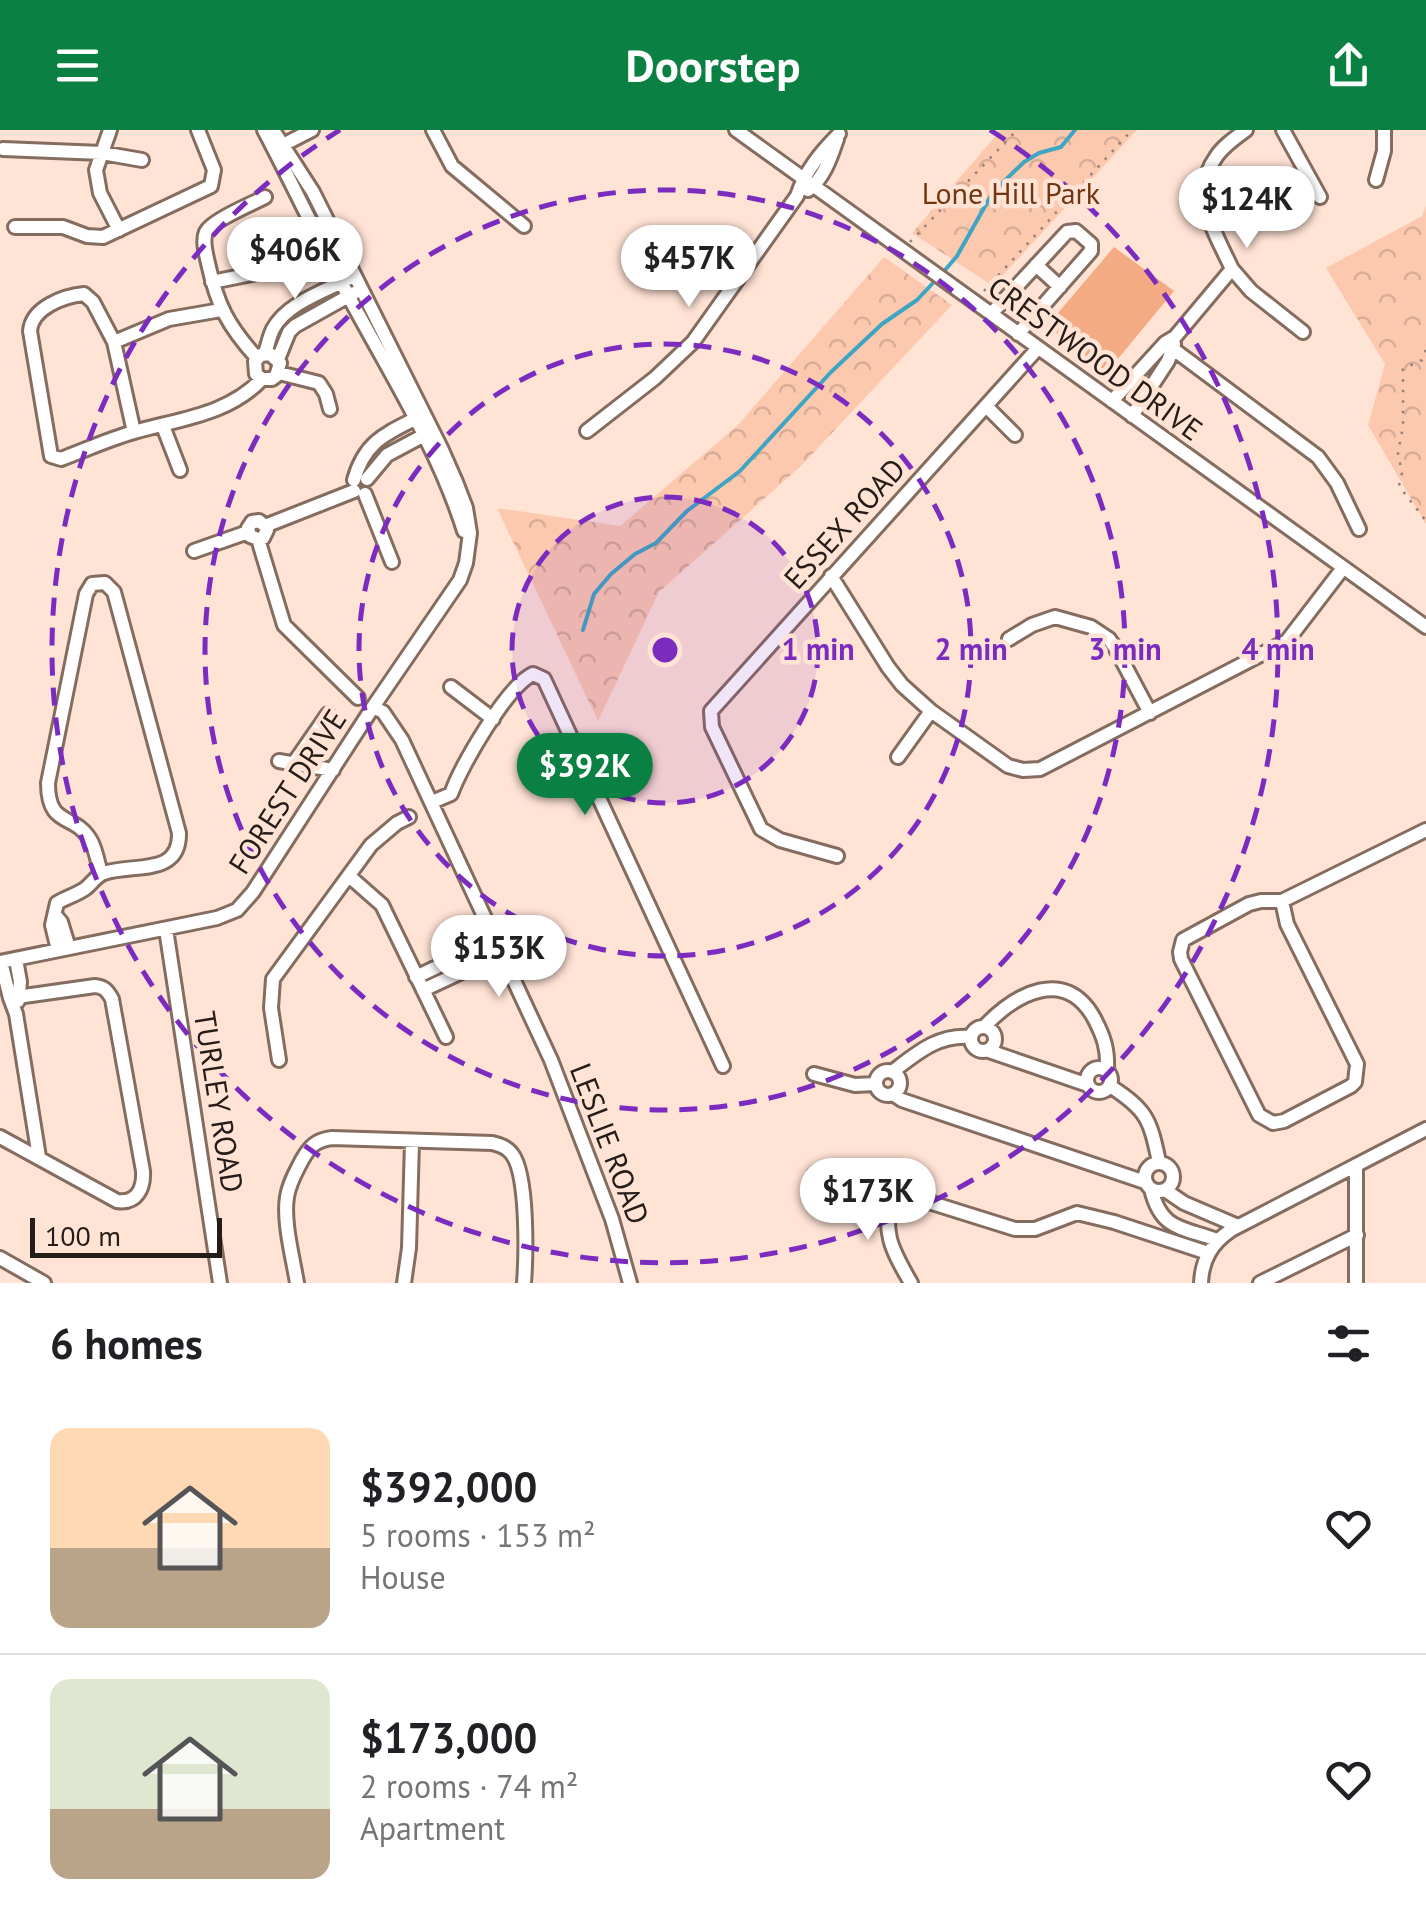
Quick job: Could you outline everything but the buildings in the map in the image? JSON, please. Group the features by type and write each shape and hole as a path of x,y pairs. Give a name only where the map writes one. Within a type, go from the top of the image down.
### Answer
{"street":[{"path":"110,130 96,170 105,204 119,230"},
{"path":"15,227 63,227 95,238 211,186 214,170 198,130"},
{"name":"FOREST DRIVE","path":"0,962 217,918 241,906 460,580 466,563 468,543 428,434 348,279 313,192 264,130"},
{"name":"FOREST DRIVE","path":"273,130 279,148"},
{"path":"279,148 312,130"},
{"path":"433,130 452,166 524,226"},
{"name":"CRESTWOOD DRIVE","path":"736,130 1426,627"},
{"path":"1246,130 1214,159 1204,185 1208,220 1232,269 1251,291 1303,332"},
{"path":"1283,130 1320,197"},
{"path":"1376,180 1384,151 1384,130"},
{"path":"587,432 656,378 693,342 808,183 824,149 839,132"},
{"path":"3,149 102,153 142,160"},
{"path":"266,197 209,228 204,241 220,310 244,343 270,361 319,384 330,409"},
{"path":"991,314 1071,230 1076,231 1091,244 1091,252 1018,334"},
{"path":"1036,265 1060,287"},
{"path":"1112,401 1171,343 1232,269"},
{"path":"212,282 271,270"},
{"path":"134,432 114,342 93,302 84,294 76,294 37,313 30,323 48,450 51,456 61,459 134,432 206,414 262,379 272,379 271,333 282,317 348,279"},
{"path":"262,379 254,370 270,361 289,332 355,293"},
{"name":"FOREST DRIVE","path":"355,293 357,310 419,417"},
{"path":"114,342 169,319 220,310"},
{"path":"324,310 357,310"},
{"path":"1132,416 1160,374 1171,343"},
{"path":"1171,343 1318,457 1337,484 1359,529"},
{"name":"ESSEX ROAD","path":"837,856 780,840 761,829 710,718 714,706 1038,348"},
{"path":"986,406 1015,435"},
{"path":"392,562 360,486 361,459 384,435 419,417"},
{"path":"162,426 180,470"},
{"path":"358,698 284,625 249,525 256,521 266,526 360,486 387,455 428,434"},
{"path":"194,551 253,536"},
{"path":"831,576 894,676 931,711 1008,766 1024,770 1040,769 1287,641 1343,568"},
{"path":"64,949 62,922 55,915 57,903 85,889 101,874 167,862 176,854 180,842 114,592 106,583 92,584 86,594 48,798 56,815 88,837 101,874"},
{"path":"1010,638 1055,617 1091,627 1116,649 1150,713"},
{"path":"432,802 451,794 470,753 527,676 533,674 544,679 723,1066"},
{"path":"451,687 493,720"},
{"name":"LESLIE ROAD","path":"373,708 383,712 393,724 560,1081 612,1219 630,1283"},
{"path":"898,757 931,711"},
{"path":"328,714 286,762 332,770"},
{"path":"278,1060 271,1008 273,979 371,845 409,817"},
{"path":"1282,901 1287,924 1357,1070 1351,1086 1284,1121 1273,1122 1259,1116 1181,960 1183,940 1249,904 1282,901 1426,830"},
{"path":"349,876 382,905 446,1037"},
{"name":"TURLEY ROAD","path":"166,929 220,1283"},
{"path":"420,984 458,948 490,934"},
{"path":"420,984 500,954"},
{"path":"14,997 20,982 16,959"},
{"path":"0,962 14,997 39,1157"},
{"path":"0,1137 117,1201 134,1199 141,1188 142,1171 108,992 95,986 14,997"},
{"path":"1037,990 1068,992 1086,1004 1103,1035 1112,1078 1110,1086 1097,1092 1088,1084 977,1050 971,1037 1000,1010 1037,990"},
{"path":"984,1027 996,1037 988,1051"},
{"path":"875,1084 880,1073 892,1072 928,1045 957,1036 971,1037"},
{"path":"1088,1084 1092,1070 1108,1070"},
{"path":"892,1072 900,1081 893,1094"},
{"path":"814,1074 855,1084 875,1084"},
{"path":"875,1084 881,1094 893,1094 1154,1187 1238,1226"},
{"path":"1110,1086 1137,1103 1147,1120 1159,1162"},
{"path":"1202,1283 1208,1253 1217,1240 1426,1129"},
{"path":"296,1283 287,1200 292,1181 311,1146 332,1138 492,1142 509,1150 518,1164 524,1210 524,1283"},
{"path":"404,1283 409,1248 412,1142"},
{"path":"1154,1187 1172,1183 1168,1165 1159,1162 1147,1168 1156,1208 1163,1218 1217,1240"},
{"path":"1356,1164 1356,1283"},
{"path":"815,1174 852,1178 1015,1229 1035,1229 1076,1213 1208,1253"},
{"path":"891,1191 886,1216 888,1235 898,1262 912,1283"},
{"path":"1183,1228 1194,1208"},
{"path":"1260,1283 1357,1235"},
{"path":"0,1258 44,1283"}],"path":[{"path":"902,250 1017,130"},
{"path":"974,302 1132,130"},
{"path":"1426,350 1422,360 1402,368 1403,426 1398,453 1402,473 1399,486 1426,521"}],"green space":[{"name":"Lone Hill Park","path":"1001,130 1137,130 993,286 912,233"},
{"path":"1426,206 1426,524 1368,425 1385,364 1326,268 1422,216"},
{"path":"884,257 952,305 801,466 659,592 598,721 497,508 620,526 737,426"}],"waterway":[{"path":"946,269 993,192 1024,162 1061,147 1075,130"},
{"path":"583,630 594,594 611,574 656,543 687,511 740,471 831,372 932,284"}]}
